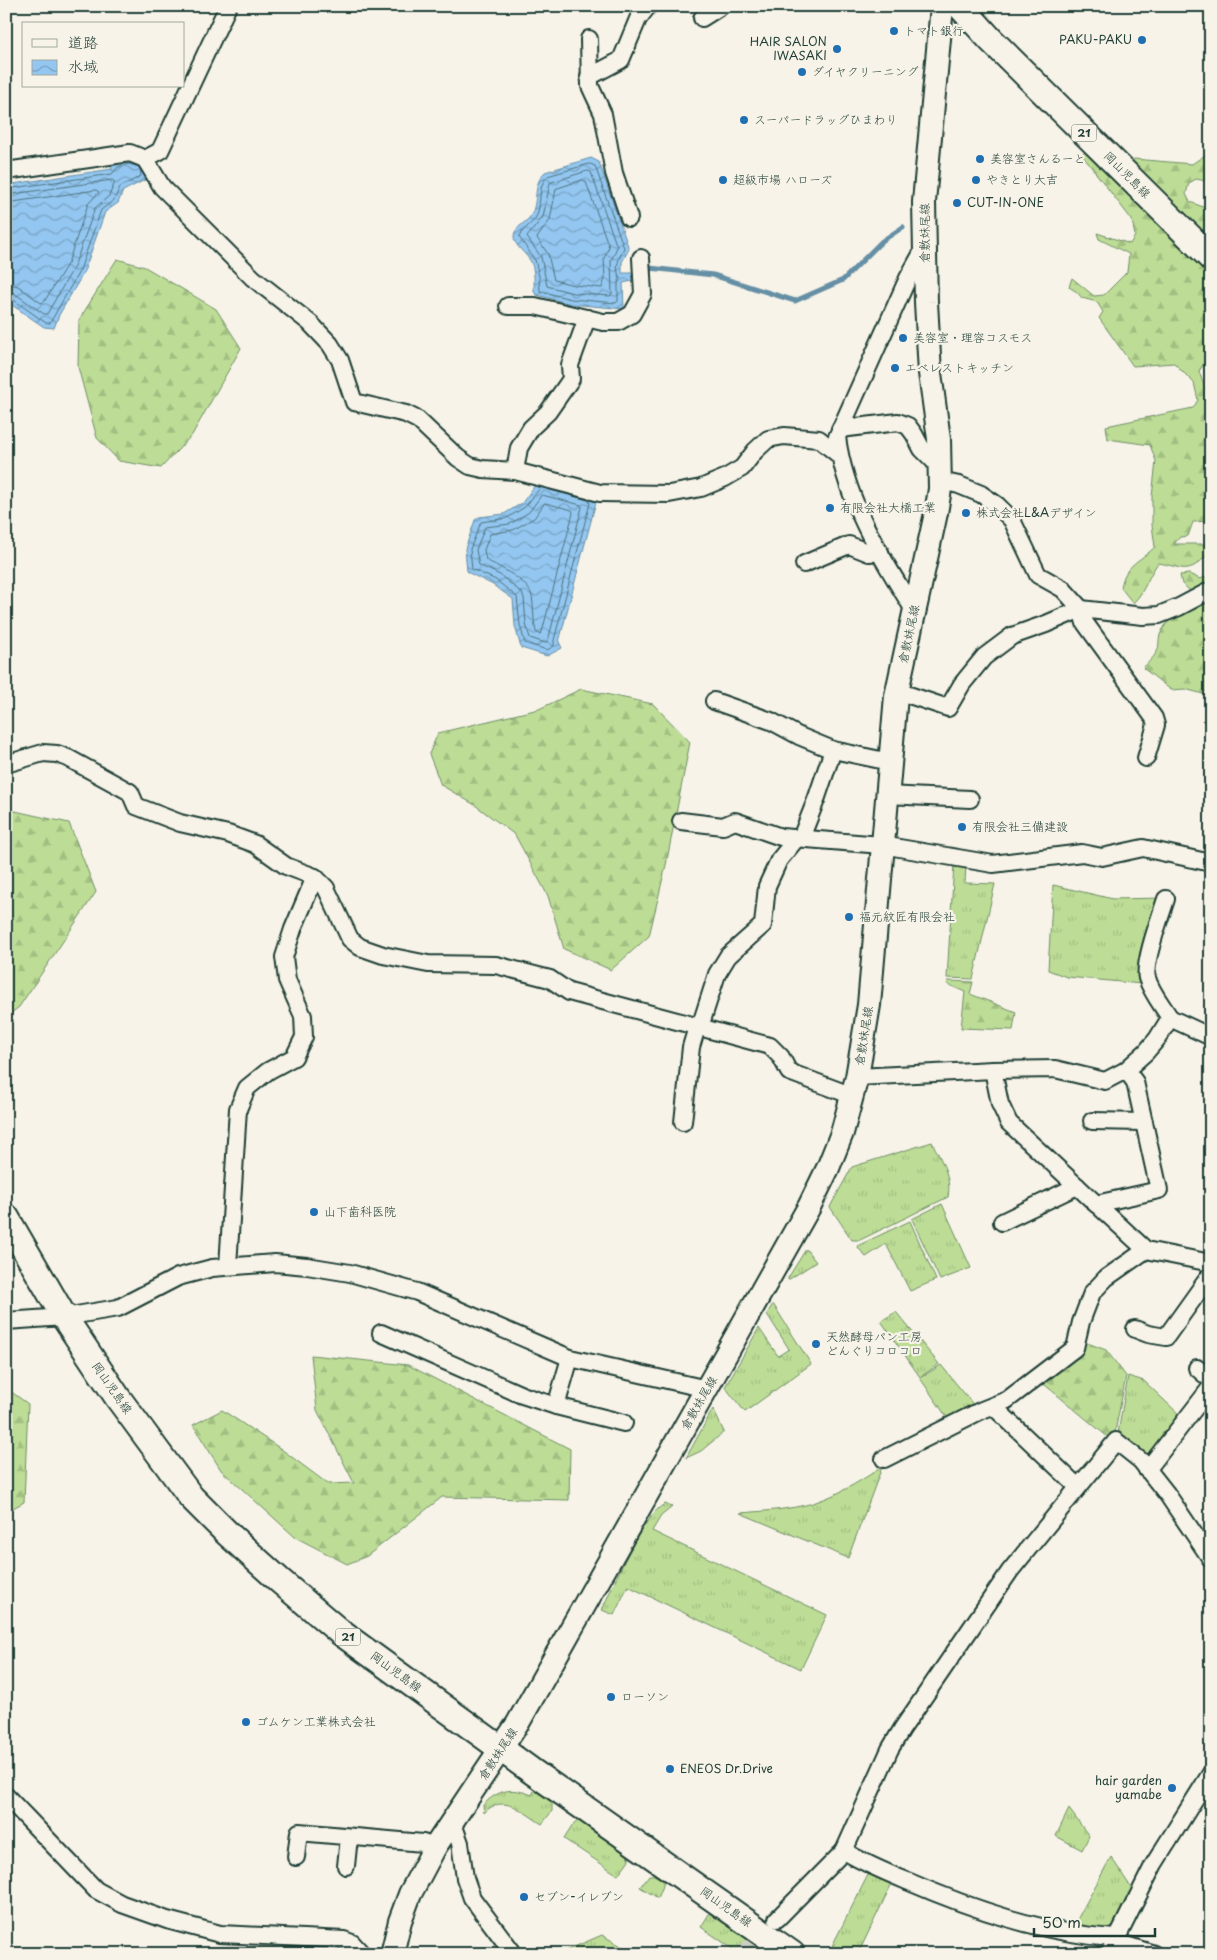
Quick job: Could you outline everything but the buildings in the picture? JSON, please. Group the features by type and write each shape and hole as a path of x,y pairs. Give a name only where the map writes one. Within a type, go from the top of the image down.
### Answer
{"main road":[{"name":"倉敷妹尾線","path":"392,1954 400,1921 410,1894 435,1847 523,1714 814,1198 842,1133 855,1086 868,1005 897,691 936,513 940,474 939,439 930,364 924,202 942,6"},
{"name":"岡山児島線","path":"960,6 990,40 1211,258"},
{"name":"岡山児島線","path":"6,1217 64,1317 118,1398 192,1497 227,1533 340,1632 792,1954"}],"street":[{"path":"145,159 160,151 228,6"},
{"path":"589,77 621,60 638,19 648,6"},
{"path":"702,18 721,6"},
{"path":"590,39 590,86 603,114 614,173 629,218"},
{"path":"6,171 130,153 145,159 162,187 253,278 310,323 330,344 340,360 354,402 406,414 418,420 458,458 470,466 483,470 514,471 600,493 668,494 701,488 725,478 742,468 755,451 768,439 784,436 818,439 839,455"},
{"path":"914,610 860,513 839,455 837,436 908,278 925,248"},
{"path":"508,306 535,306 588,318 618,322 632,314 643,294 641,269"},
{"path":"514,471 519,448 531,428 552,407 571,379 570,365 588,318"},
{"path":"840,429 898,422 908,426 940,474 959,485 981,494 1012,520 1038,575 1062,589 1081,609 1085,623 1154,718 1156,725 1146,758"},
{"path":"804,564 849,545 869,553 880,552"},
{"path":"897,691 948,708 962,684 984,657 1012,636 1081,609 1143,616 1158,615 1179,607 1211,590"},
{"path":"714,701 771,721 799,736 833,750 890,762"},
{"path":"683,1122 691,1047 717,974 728,956 763,925 767,886 779,860 799,838 816,800 833,750"},
{"path":"6,764 43,752 57,754 68,758 130,792 136,806 180,823 228,834 255,844 286,866 315,877 326,888 350,939 360,947 383,955 428,964 496,965 550,979 569,992 770,1046 781,1057 789,1072 855,1086 993,1070 1055,1069 1105,1081 1126,1070 1146,1052 1170,1018"},
{"path":"887,795 970,799"},
{"path":"681,821 723,826 735,821 781,837 882,845 993,864 1082,853 1102,857 1143,848 1211,863"},
{"path":"228,1266 238,1108 247,1088 268,1071 294,1057 304,1037 303,1016 287,980 284,958 293,930 315,877"},
{"path":"1166,899 1148,959 1146,975 1150,987 1170,1018 1211,1036"},
{"path":"993,1070 1000,1104 1009,1123 1146,1250 1211,1263"},
{"path":"1096,1204 1159,1190 1135,1082 1126,1070"},
{"path":"1092,1121 1144,1122"},
{"path":"1002,1222 1076,1186"},
{"path":"884,1459 1006,1400 1075,1348 1081,1322 1092,1293 1106,1278 1146,1250"},
{"path":"6,1321 64,1317 118,1308 178,1278 212,1268 275,1263 306,1266 350,1273 417,1292 570,1358 707,1389"},
{"path":"1135,1328 1148,1334 1166,1337 1211,1274"},
{"path":"381,1333 522,1395 556,1406 624,1423"},
{"path":"556,1406 570,1358"},
{"path":"1197,1368 1211,1380"},
{"path":"1148,1470 1211,1388"},
{"path":"992,1406 1078,1487"},
{"path":"777,1919 844,1852 890,1749 902,1729 1010,1571 1116,1441 1141,1461 1211,1558"},
{"path":"1116,1944 1154,1864 1211,1772"},
{"path":"6,1796 96,1890 122,1904 167,1920 220,1934 344,1940 352,1944 362,1954"},
{"path":"452,1821 460,1843 465,1878 472,1898 514,1954"},
{"path":"296,1857 299,1832 423,1843 435,1847"},
{"path":"346,1866 349,1837"},
{"path":"844,1852 860,1861 959,1902 1057,1930 1096,1937 1154,1954"}],"green space":[{"path":"1086,151 1211,270 1211,355 1199,371 1211,407 1211,521 1193,522 1188,536 1180,537 1174,544 1211,544 1211,557 1205,557 1199,563 1188,568 1158,563 1141,594 1133,603 1121,588 1125,574 1133,564 1155,547 1152,525 1152,497 1156,461 1150,445 1108,439 1106,426 1193,408 1198,400 1194,383 1174,363 1133,366 1099,318 1103,312 1097,302 1082,298 1069,287 1072,278 1094,296 1104,295 1127,272 1129,254 1099,239 1097,233 1130,244 1135,236 1132,220 1082,155"},
{"path":"1211,151 1211,182 1196,179 1189,183 1186,194 1190,202 1211,210 1211,246 1127,166 1134,159 1192,164"},
{"path":"117,259 145,267 216,309 241,348 192,435 161,468 119,461 97,438 78,367 79,320"},
{"path":"1189,574 1200,579 1211,575 1211,584 1194,594 1182,584 1180,575"},
{"path":"1211,603 1211,685 1203,694 1185,689 1171,690 1143,668 1157,651 1160,635 1174,616 1196,606"},
{"path":"581,689 653,704 690,742 666,865 649,936 611,970 564,949 548,896 515,835 475,805 441,785 429,754 438,733 539,709"},
{"path":"6,809 69,823 96,892 19,1007 6,1017"},
{"path":"954,864 966,864 965,883 995,884 973,979 947,978"},
{"path":"1053,885 1113,899 1163,898 1142,984 1067,977 1048,970"},
{"path":"948,981 973,982 970,994 1016,1012 1013,1030 961,1028 965,992 947,984"},
{"path":"932,1142 947,1176 948,1197 860,1240 852,1240 830,1207 852,1167"},
{"path":"942,1204 971,1268 940,1280 912,1219"},
{"path":"910,1221 936,1280 910,1291 886,1244 866,1257 857,1246"},
{"path":"806,1249 816,1262 788,1280 788,1278"},
{"path":"773,1304 811,1364 745,1412 725,1387 759,1328 778,1356 789,1349 767,1314"},
{"path":"896,1312 939,1364 920,1377 881,1321"},
{"path":"1082,1341 1106,1350 1126,1376 1115,1432 1109,1438 1039,1380"},
{"path":"311,1355 408,1365 570,1449 569,1500 442,1497 367,1556 347,1564 295,1537 221,1470 193,1425 222,1410 281,1449 328,1484 354,1483 317,1410"},
{"path":"941,1365 976,1408 950,1422 920,1378"},
{"path":"1128,1376 1144,1381 1183,1418 1148,1459 1118,1433"},
{"path":"6,1388 28,1404 24,1502 6,1512"},
{"path":"713,1409 724,1432 701,1451 686,1458"},
{"path":"882,1467 848,1558 740,1513 783,1509 815,1502 847,1489"},
{"path":"665,1504 672,1507 661,1516 652,1531 827,1615 801,1669 628,1586 614,1615 602,1610 638,1536 656,1510"},
{"path":"535,1789 552,1800 552,1811 542,1824 521,1810 506,1804 491,1807 484,1813 483,1805 500,1793 512,1790 532,1795"},
{"path":"1069,1809 1089,1836 1082,1850 1056,1836"},
{"path":"578,1821 583,1822 627,1853 629,1860 618,1875 564,1839"},
{"path":"1111,1857 1134,1892 1111,1931 1072,1929"},
{"path":"870,1871 892,1883 858,1954 828,1954"},
{"path":"649,1875 654,1875 663,1880 663,1886 658,1898 640,1887"},
{"path":"712,1909 777,1954 740,1954 701,1927"},
{"path":"602,1935 635,1954 558,1954"}],"water":[{"path":"130,158 143,163 149,178 123,191 118,203 105,212 84,272 59,315 54,328 44,327 9,303 6,298 6,185 112,169 111,164"},
{"path":"591,158 599,162 629,249 622,262 622,273 636,273 637,280 623,283 624,309 571,304 537,295 534,292 534,273 531,262 514,239 516,230 531,215 535,204 538,182 545,172"},
{"path":"538,481 597,498 559,642 562,648 547,656 521,648 515,626 513,599 493,585 467,572 465,549 475,520 479,517 504,514 522,503"}],"waterway":[{"path":"649,273 650,268 713,275 795,301 843,280 882,241 903,227"}],"tunnel":[{"path":"743,1954 769,1928"}],"place":[{"name":"トマト銀行","path":"894,31"},
{"name":"PAKU-PAKU","path":"1142,40"},
{"name":"HAIR SALON IWASAKI","path":"837,49"},
{"name":"ダイヤクリーニング","path":"802,72"},
{"name":"スーパードラッグひまわり","path":"744,120"},
{"name":"美容室さんるーと","path":"980,159"},
{"name":"超級市場 ハローズ","path":"723,180"},
{"name":"やきとり大吉","path":"976,180"},
{"name":"CUT-IN-ONE","path":"957,203"},
{"name":"美容室・理容コスモス","path":"903,338"},
{"name":"エベレストキッチン","path":"895,368"},
{"name":"有限会社大橋工業","path":"830,508"},
{"name":"株式会社L&Aデザイン","path":"966,513"},
{"name":"有限会社三備建設","path":"962,827"},
{"name":"福元紋匠有限会社","path":"849,917"},
{"name":"山下歯科医院","path":"314,1212"},
{"name":"天然酵母パン工房 どんぐりコロコロ","path":"816,1344"},
{"name":"ローソン","path":"611,1697"},
{"name":"ゴムケン工業株式会社","path":"246,1722"},
{"name":"ENEOS Dr.Drive","path":"670,1769"},
{"name":"hair garden yamabe","path":"1172,1788"},
{"name":"セブン-イレブン","path":"524,1897"}]}
